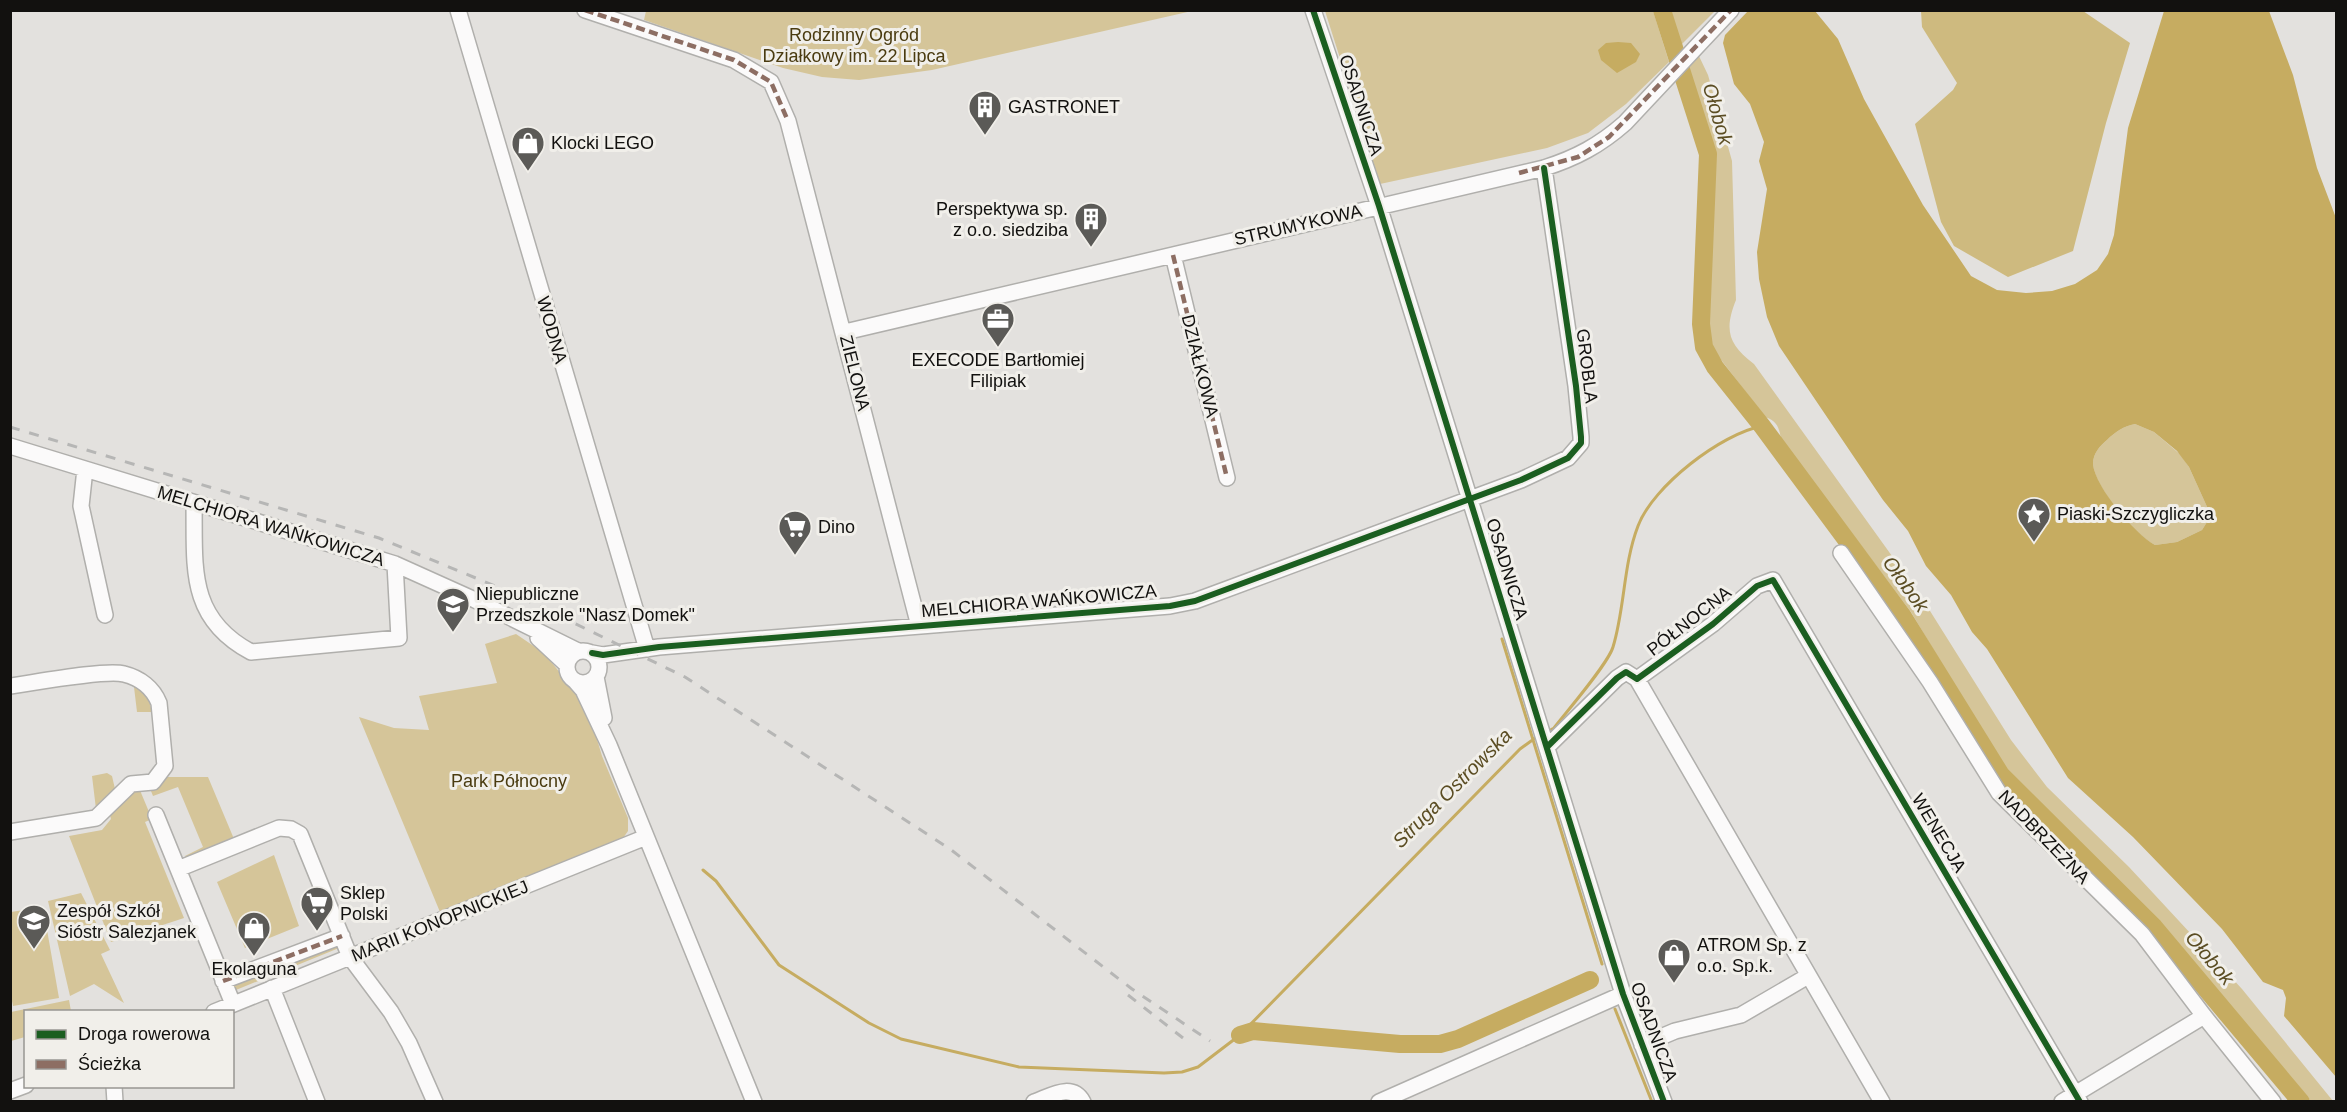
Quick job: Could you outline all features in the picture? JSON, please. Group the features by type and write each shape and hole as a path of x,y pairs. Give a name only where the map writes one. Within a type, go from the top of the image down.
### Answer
{"street":[{"name":"WODNA","path":"458,10 647,649"},
{"name":"ZIELONA","path":"585,10 734,60 771,82 788,121 845,332 919,626"},
{"name":"OSADNICZA","path":"1313,10 1379,207 1623,994 1664,1101"},
{"name":"STRUMYKOWA","path":"845,332 1544,168 1578,157 1609,137 1731,10"},
{"name":"GROBLA","path":"1470,500 1561,462 1581,443 1576,386 1544,168"},
{"name":"DZIAŁKOWA","path":"1173,255 1227,478"},
{"name":"MELCHIORA WAŃKOWICZA","path":"10,446 395,564 476,600 524,626 585,652 603,655 647,649 1170,606 1195,601 1470,500"},
{"path":"85,469 81,506 105,615"},
{"path":"194,504 194,560 201,603 224,633 251,652 399,638 395,564"},
{"name":"NADBRZEŻNA","path":"1841,553 1930,682 1999,793 2142,934 2204,1016 2273,1101"},
{"name":"PÓŁNOCNA","path":"1636,679 1713,624 1757,585 1773,580"},
{"name":"WENECJA","path":"1773,580 2072,1099"},
{"name":"MELCHIORA WAŃKOWICZA","path":"524,626 567,665"},
{"name":"MELCHIORA WAŃKOWICZA","path":"597,674 647,649"},
{"path":"609,745 597,674 598,662 585,652 569,658 567,665 569,675 583,690 609,745 754,1101"},
{"name":"PÓŁNOCNA","path":"1547,747 1617,678 1626,672 1636,679 1882,1101"},
{"path":"10,686 122,673 140,681 156,695 159,703 165,766 153,782 131,784 96,818 10,832"},
{"path":"576,682 587,683 597,674"},
{"path":"156,815 233,1004"},
{"path":"178,870 279,828 291,829 304,839 350,957 391,1012 409,1044 435,1101"},
{"name":"MARII KONOPNICKIEJ","path":"216,1010 646,837"},
{"name":"MARII KONOPNICKIEJ","path":"224,981 342,936"},
{"path":"1642,1045 1675,1031 1741,1015 1808,976"},
{"path":"272,988 316,1101"},
{"path":"1379,1101 1623,994"},
{"path":"2072,1099 2204,1016"},
{"path":"1034,1101 1069,1090 1079,1094 1083,1101"}],"green space":[{"name":"Rodzinny Ogród Działkowy im. 22 Lipca","path":"646,10 1192,11 932,70 859,80 822,77 783,68 644,20"},
{"path":"1671,10 1715,10 1715,11 1681,45"},
{"path":"1325,11 1653,11 1669,62 1626,104 1588,133 1547,148 1380,184"},
{"path":"1698,54 1708,75 1732,161 1736,300 1730,328 1734,343 1754,364 1920,595 2011,740 2047,787 2129,867 2242,989 2333,1101 2311,1101 2158,921 2066,834 2006,772 1911,612 1781,439 1777,425 1765,417 1709,344 1712,152 1685,71"},
{"path":"2135,424 2154,432 2181,455 2189,467 2208,509 2207,522 2202,530 2177,542 2155,545 2127,521 2108,497 2095,474 2094,456 2099,447 2113,434"},
{"name":"Park Północny","path":"516,634 544,653 587,706 602,756 628,818 628,831 621,841 440,912 359,717 394,728 429,730 419,696 497,683 485,644"},
{"path":"134,687 140,687 148,696 152,712 137,712"},
{"path":"107,773 112,776 115,789 96,809 92,776"},
{"path":"161,777 208,777 234,839 187,859 185,856 203,847 178,787 153,796 149,786"},
{"path":"139,788 152,819 145,822 184,918 111,942 69,836 102,830 111,819 109,811 128,791"},
{"path":"274,855 299,926 245,948 217,882"},
{"path":"81,893 110,950 101,954 124,1003 94,984 70,996 48,901"},
{"path":"43,907 59,998 13,1006 10,991 11,912"},
{"path":"337,941 339,948 231,992 229,985"},
{"path":"69,1000 71,1010 24,1010 24,1037 11,1041 11,1012"}],"shaded area":[{"name":"Piaski-Szczygliczka","path":"1748,11 1815,11 1838,39 1864,99 1923,205 1971,276 1997,290 2026,293 2052,291 2075,284 2097,270 2108,254 2114,235 2128,128 2164,11 2269,11 2293,75 2317,168 2336,218 2336,1077 2284,1016 2286,998 2283,990 2263,982 2222,929 2133,837 2068,778 1987,649 1972,632 1951,595 1926,566 1908,531 1883,500 1779,346 1767,317 1759,279 1757,252 1767,189 1759,161 1764,142 1750,104 1734,84 1723,43 1725,35","holes":["2135,424 2154,432 2177,451 2189,467 2208,509 2207,522 2202,530 2177,542 2155,545 2137,531 2117,509 2095,474 2093,464 2099,447 2123,428"]},
{"path":"1921,11 2083,11 2130,43 2106,123 2073,251 2008,277 1954,246 1941,222 1915,124 1953,90 1957,83 1922,27"},
{"path":"1606,43 1631,43 1640,54 1636,62 1617,73 1601,60 1598,50"}],"waterway":[{"name":"Ołobok","path":"1662,10 1708,154 1701,324 1704,347 1715,367 1762,426 1902,615 2001,775 2154,927 2301,1102"},
{"name":"Struga Ostrowska","path":"1547,732 1554,728 1610,655 1620,617 1629,556 1638,526 1646,511 1658,495 1690,464 1727,439 1762,426"},
{"path":"1502,639 1602,964"},
{"name":"Struga Ostrowska","path":"703,870 716,881 779,965 869,1023 901,1039 1019,1067 1182,1072 1198,1067 1240,1035 1520,749 1538,736"},
{"name":"Struga Ostrowska","path":"1240,1035 1253,1031 1400,1044 1440,1044 1458,1039 1590,980"},
{"path":"1615,1009 1652,1102"}],"railway":[{"path":"10,427 379,538 512,593 685,677 950,849 1132,989 1210,1041"},
{"path":"1128,995 1183,1038"}],"marked path":[{"path":"585,10 734,60 771,82 788,121"},
{"path":"1519,173 1578,157 1609,137 1731,10"},
{"path":"1173,255 1227,478"},
{"path":"223,981 342,936"}],"cycle path":[{"path":"1313,10 1379,206 1623,994 1664,1102"},
{"path":"592,653 603,655 659,647 1170,606 1195,601 1521,480 1568,458 1581,443 1581,437 1576,386 1544,168"},
{"path":"1547,747 1617,678 1626,672 1637,679 1713,624 1757,586 1773,580 2080,1102"}],"place":[{"name":"GASTRONET","path":"985,136"},
{"name":"Klocki LEGO","path":"528,172"},
{"name":"Perspektywa sp. z o.o. siedziba","path":"1091,248"},
{"name":"EXECODE Bartłomiej Filipiak","path":"998,348"},
{"name":"Piaski-Szczygliczka","path":"2034,543"},
{"name":"Dino","path":"795,556"},
{"name":"Niepubliczne Przedszkole \"Nasz Domek\"","path":"453,633"},
{"name":"Sklep Polski","path":"317,932"},
{"name":"Zespół Szkół Sióstr Salezjanek","path":"34,950"},
{"name":"Ekolaguna","path":"254,957"},
{"name":"ATROM Sp. z o.o. Sp.k.","path":"1674,984"}]}
